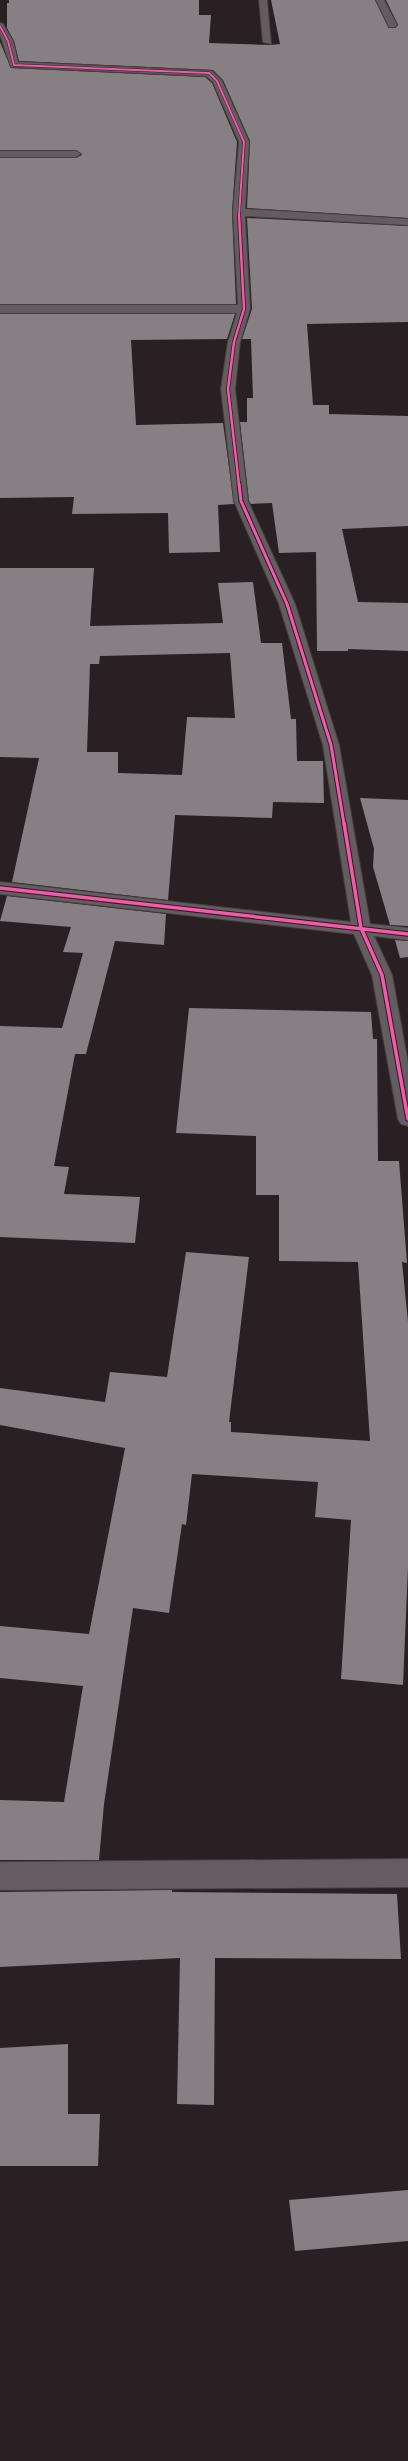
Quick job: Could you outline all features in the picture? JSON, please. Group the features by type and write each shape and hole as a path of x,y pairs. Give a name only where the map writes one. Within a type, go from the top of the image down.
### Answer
{"street":[{"path":"263,0 268,42"},
{"path":"380,0 392,25"},
{"path":"0,26 8,41 7,65 209,73 217,81 244,142 239,212 244,309 234,342 228,389 241,501 287,604 331,745 361,928 382,975 408,1119"},
{"path":"0,154 76,154"},
{"path":"239,212 408,222"},
{"path":"0,309 244,309"},
{"path":"0,888 408,934"},
{"path":"0,1876 408,1873"}],"building":[{"path":"9,0 199,0 199,15 211,15 209,43 271,45 280,44 271,0 375,0 389,28 395,28 398,25 386,0 408,0 408,218 247,208 250,141 223,80 213,70 19,61 14,41 7,28 7,3 9,3"},
{"path":"0,42 11,68 205,77 212,83 237,142 232,212 236,304 0,304 0,158 76,158 82,155 76,150 0,150"},
{"path":"247,218 408,226 408,322 307,324 313,405 329,405 329,414 408,416 408,526 342,529 358,602 408,603 408,651 348,649 348,651 317,651 316,552 279,553 272,503 251,504 249,501 240,422 247,422 247,398 253,398 251,339 242,339 252,309"},
{"path":"0,314 235,314 227,339 131,340 136,425 223,423 234,504 218,505 220,552 169,553 168,513 72,514 74,497 0,498"},
{"path":"0,568 94,568 90,626 223,623 218,583 253,582 261,643 282,643 291,719 296,719 297,761 323,761 324,803 273,802 272,818 175,815 168,900 12,882 39,758 0,757","holes":["230,653 235,718 187,717 182,775 118,773 118,752 87,752 90,664 99,664 100,656"]},
{"path":"360,798 408,800 408,926 390,925 373,867 374,849"},
{"path":"7,896 166,914 164,945 115,941 86,1054 75,1054 54,1166 69,1167 64,1194 140,1197 135,1243 0,1237 0,1026 62,1028 83,953 63,952 71,927 0,921"},
{"path":"395,940 408,941 408,957 400,958"},
{"path":"189,1008 371,1012 373,1039 377,1039 378,1161 399,1161 407,1263 402,1262 408,1322 408,1567 403,1685 341,1679 351,1520 315,1517 318,1482 192,1474 186,1525 182,1524 169,1613 133,1608 104,1804 99,1860 0,1860 0,1800 64,1802 83,1686 0,1678 0,1626 89,1634 125,1448 0,1425 0,1388 105,1402 110,1372 167,1377 186,1252 249,1257 229,1422 231,1422 231,1432 370,1441 358,1262 279,1261 279,1195 256,1195 256,1136 176,1133"},
{"path":"172,1890 172,1892 397,1894 401,1959 215,1958 214,2105 177,2104 180,1958 0,1967 0,1892"},
{"path":"68,2044 68,2114 100,2114 98,2166 0,2166 0,2048"},
{"path":"408,2190 408,2241 295,2251 289,2200"}],"cycle path":[{"path":"0,26 8,41 14,65 209,73 217,81 244,142 239,212 244,309 234,342 228,389 241,501 287,604 331,745 361,928 382,975 408,1119"},
{"path":"0,888 408,934"}]}
